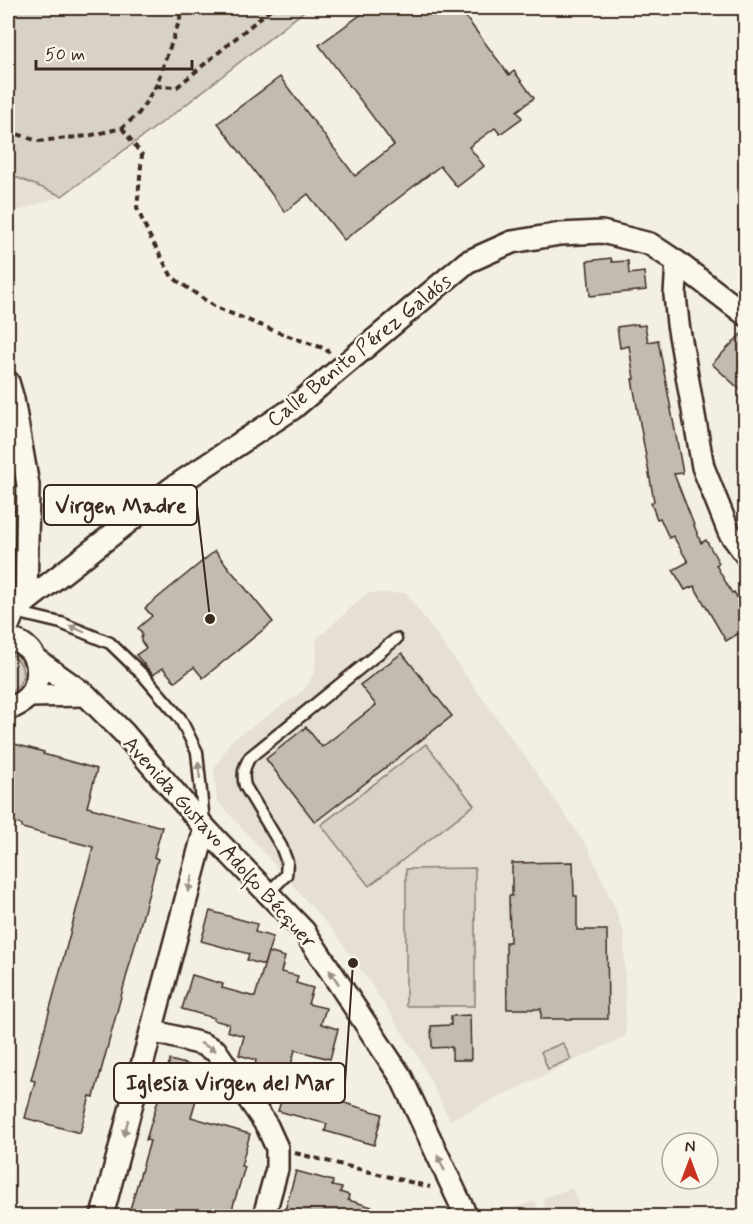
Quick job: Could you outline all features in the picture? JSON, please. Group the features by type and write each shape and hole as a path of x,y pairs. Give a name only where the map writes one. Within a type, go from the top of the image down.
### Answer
{"street":[{"name":"Calle Benito Pérez Galdós","path":"16,613 172,488 292,409 467,262 512,242 560,234 602,232 650,244 746,315"},
{"path":"677,262 675,295 678,324 703,467 729,532 746,555"},
{"path":"9,393 28,485 16,613"},
{"name":"Avenida Gustavo Adolfo Bécquer","path":"8,639 23,645 34,658 86,695 124,733 205,828 304,931 401,1077 465,1216"},
{"path":"8,709 20,704 36,686 38,674 34,658"},
{"path":"29,696 86,695"},
{"path":"102,1216 205,828"},
{"path":"152,1031 202,1044 216,1051 267,1126 277,1148 277,1169 264,1216"}],"lane":[{"path":"16,613 61,623 110,643 143,675 180,718 197,752 205,828"},
{"path":"267,893 286,875 287,862 281,846 245,786 244,768 250,756 396,639"}],"path":[{"path":"8,130 38,141 88,136 122,128 139,113 156,86 180,20 181,8"},
{"path":"156,86 177,87 272,8"},
{"path":"122,128 142,155 138,208 149,235 172,277 215,307 326,349 342,368"},
{"path":"277,1148 456,1194"}],"shaded area":[{"path":"8,8 308,8 183,107 62,196 8,174"},
{"path":"8,174 62,196 8,214"},
{"path":"8,408 24,484 18,595 8,607"},
{"path":"367,593 406,593 588,848 624,934 626,1036 450,1120 419,1058 335,933 217,800 214,769 231,741 303,691 314,674 317,654 316,640"},
{"path":"8,653 19,661 23,673 19,685 8,693"},
{"path":"426,744 474,805 369,886 321,825"},
{"path":"475,868 475,1006 406,1006 406,869"},
{"path":"563,1043 571,1059 548,1069 541,1052"},
{"path":"572,1188 582,1216 497,1216 497,1214 535,1201 540,1215 547,1213 542,1198"}],"building":[{"path":"370,8 459,8 509,75 514,71 534,98 517,111 522,118 500,134 495,128 469,147 484,166 457,187 440,166 344,240 308,194 285,212 218,123 280,77 355,176 394,145 319,45"},
{"path":"611,258 612,262 628,261 629,274 644,272 646,290 590,296 587,261"},
{"path":"638,324 638,326 645,325 648,342 658,340 683,473 674,474 701,543 706,540 719,563 716,565 746,612 746,629 726,641 694,586 685,590 673,570 688,562 673,536 669,538 660,518 657,519 651,503 654,501 632,379 634,379 629,346 620,348 617,327"},
{"path":"746,329 746,395 712,364"},
{"path":"215,551 273,622 203,678 194,667 175,682 163,668 153,675 136,655 146,648 141,641 142,633 138,628 152,616 145,608"},
{"path":"402,653 452,716 315,822 266,759 306,727 322,747 376,705 360,685"},
{"path":"11,743 97,769 87,807 162,827 154,857 158,859 94,1097 90,1096 80,1133 25,1118 35,1081 31,1080 93,847 22,828 22,825 8,821 8,756"},
{"path":"573,862 574,896 577,896 577,930 607,930 608,1019 541,1019 541,1009 507,1009 506,942 510,942 509,896 512,896 512,863"},
{"path":"210,911 257,924 255,932 273,937 264,965 247,960 249,954 201,941"},
{"path":"268,952 285,957 281,972 298,976 296,983 313,988 308,1004 326,1008 321,1024 338,1029 330,1059 295,1050 287,1080 336,1093 334,1100 382,1114 374,1145 325,1131 327,1124 278,1111 283,1095 266,1091 270,1075 254,1070 256,1060 239,1055 244,1036 227,1031 229,1024 182,1009 192,975 223,984 222,988 255,997"},
{"path":"470,1015 471,1060 452,1060 452,1047 432,1048 431,1026 451,1025 451,1016"},
{"path":"170,1060 205,1069 191,1117 250,1134 241,1166 245,1167 230,1216 128,1216 150,1141 146,1140"},
{"path":"296,1171 333,1181 332,1186 342,1188 340,1192 349,1195 348,1200 389,1212 388,1216 293,1216 284,1214"}],"place":[{"name":"Virgen Madre","path":"210,619"},
{"name":"Iglesia Virgen del Mar","path":"353,963"}]}
